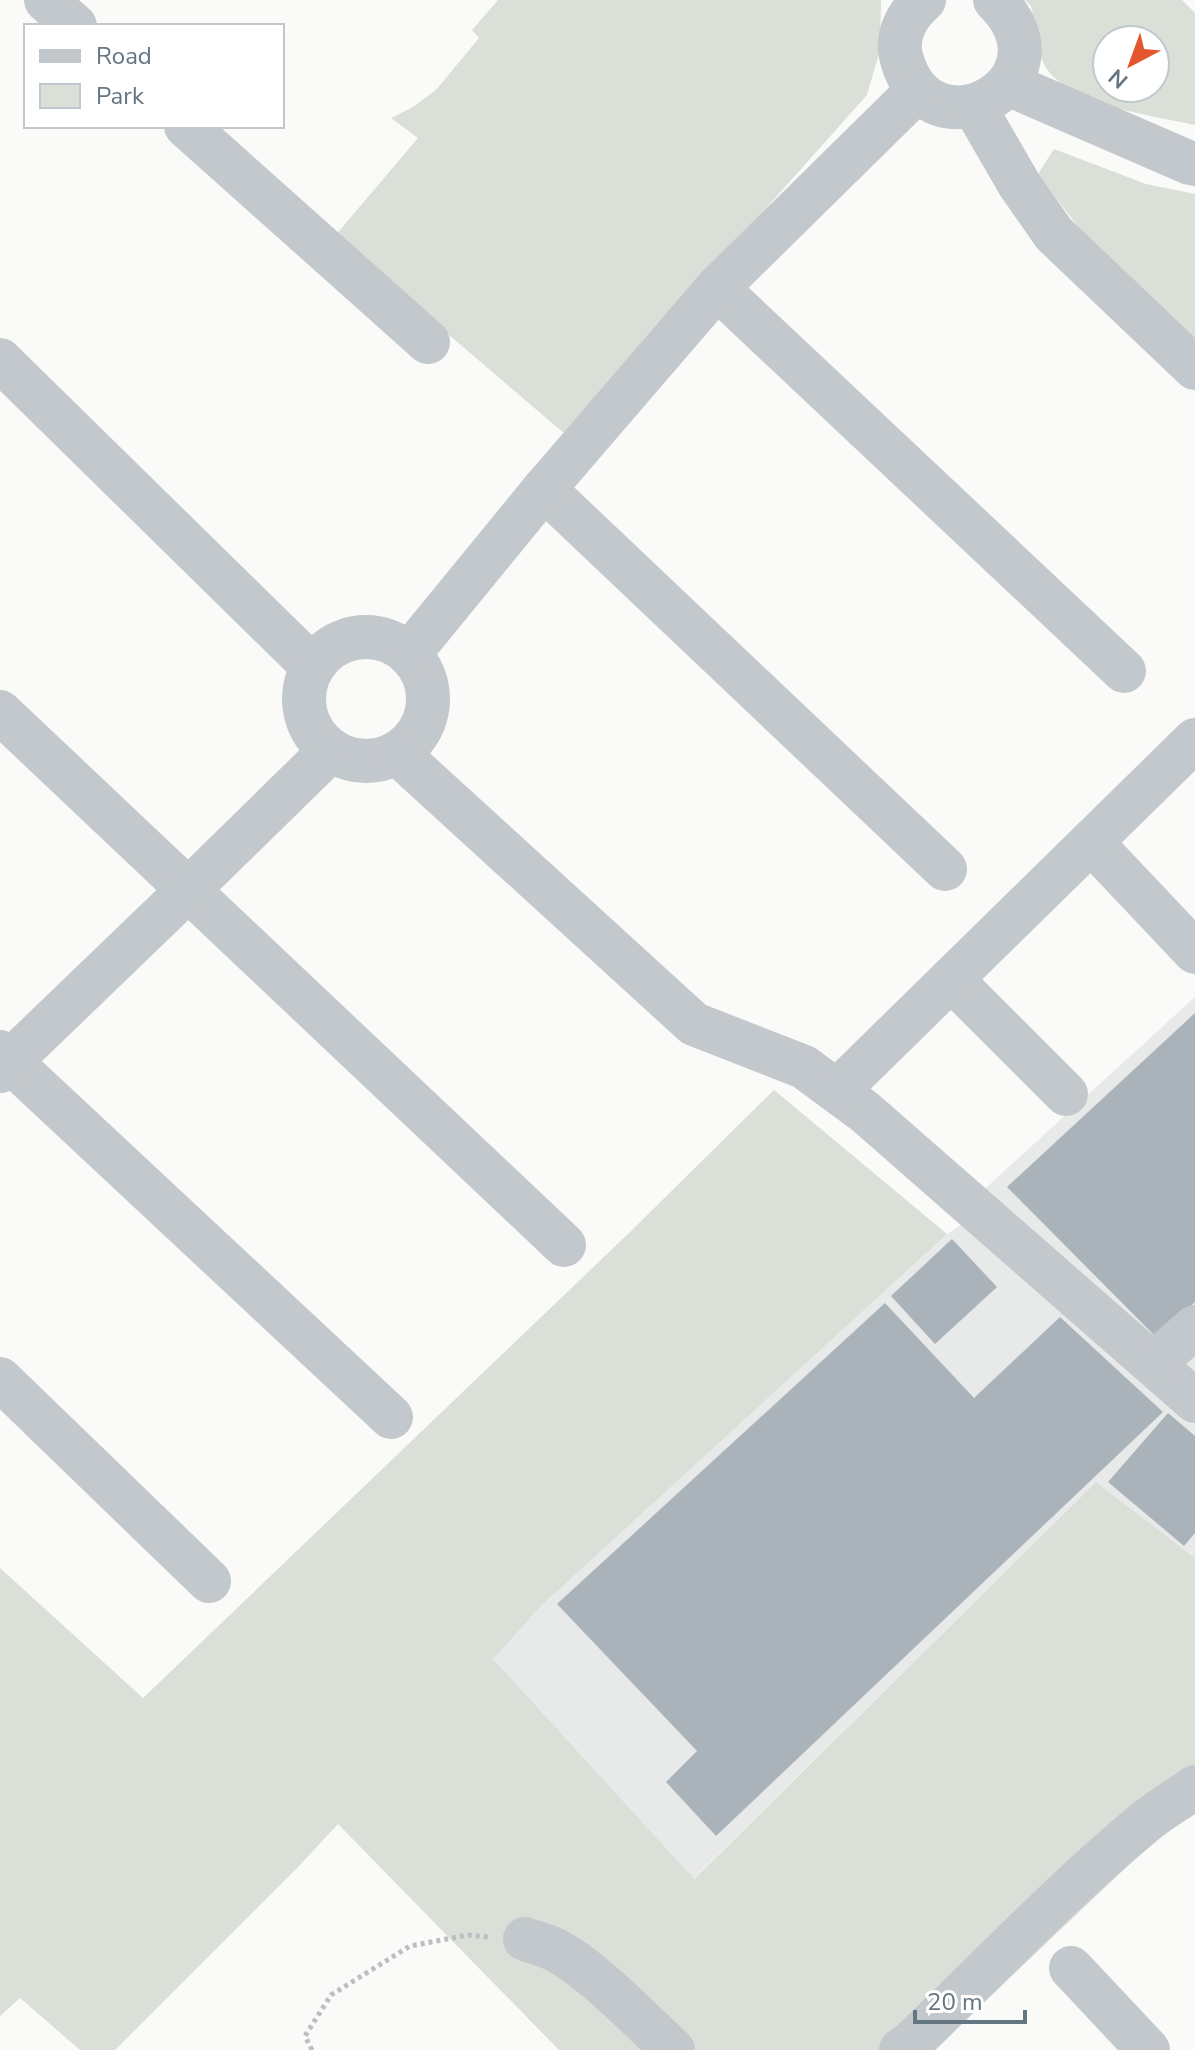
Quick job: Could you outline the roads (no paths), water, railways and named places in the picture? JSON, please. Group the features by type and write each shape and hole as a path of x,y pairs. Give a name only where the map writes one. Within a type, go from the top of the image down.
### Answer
{"street":[{"path":"46,0 73,24"},
{"path":"922,1 908,17 901,35 900,55 906,74 917,91 934,102 954,108 991,95 1017,67 1020,47 1016,29 1007,12 995,0"},
{"path":"409,654 544,489 717,288 917,91"},
{"path":"991,95 1195,164"},
{"path":"991,95 1019,184 1054,234 1195,368"},
{"path":"188,128 428,342"},
{"path":"717,288 1124,671"},
{"path":"0,360 313,667"},
{"path":"544,489 945,869"},
{"path":"377,638 394,644 409,654 421,670 428,688 428,707 423,726 412,742 397,753 380,759 363,761 331,750 317,737 308,721 304,703 306,684 313,667 340,642 377,638"},
{"path":"0,712 564,1245"},
{"path":"837,1091 1195,740"},
{"path":"331,750 188,890 3,1061 391,1417"},
{"path":"397,753 694,1024 804,1067 865,1112 1195,1401"},
{"path":"1091,842 1195,952"},
{"path":"951,979 1066,1094"},
{"path":"1153,1364 1195,1327"},
{"path":"0,1379 209,1581"},
{"path":"901,2050 1087,1873 1148,1820 1195,1787"},
{"path":"525,1939 551,1948 575,1963 673,2050"},
{"path":"1071,1968 1148,2050"}]}
